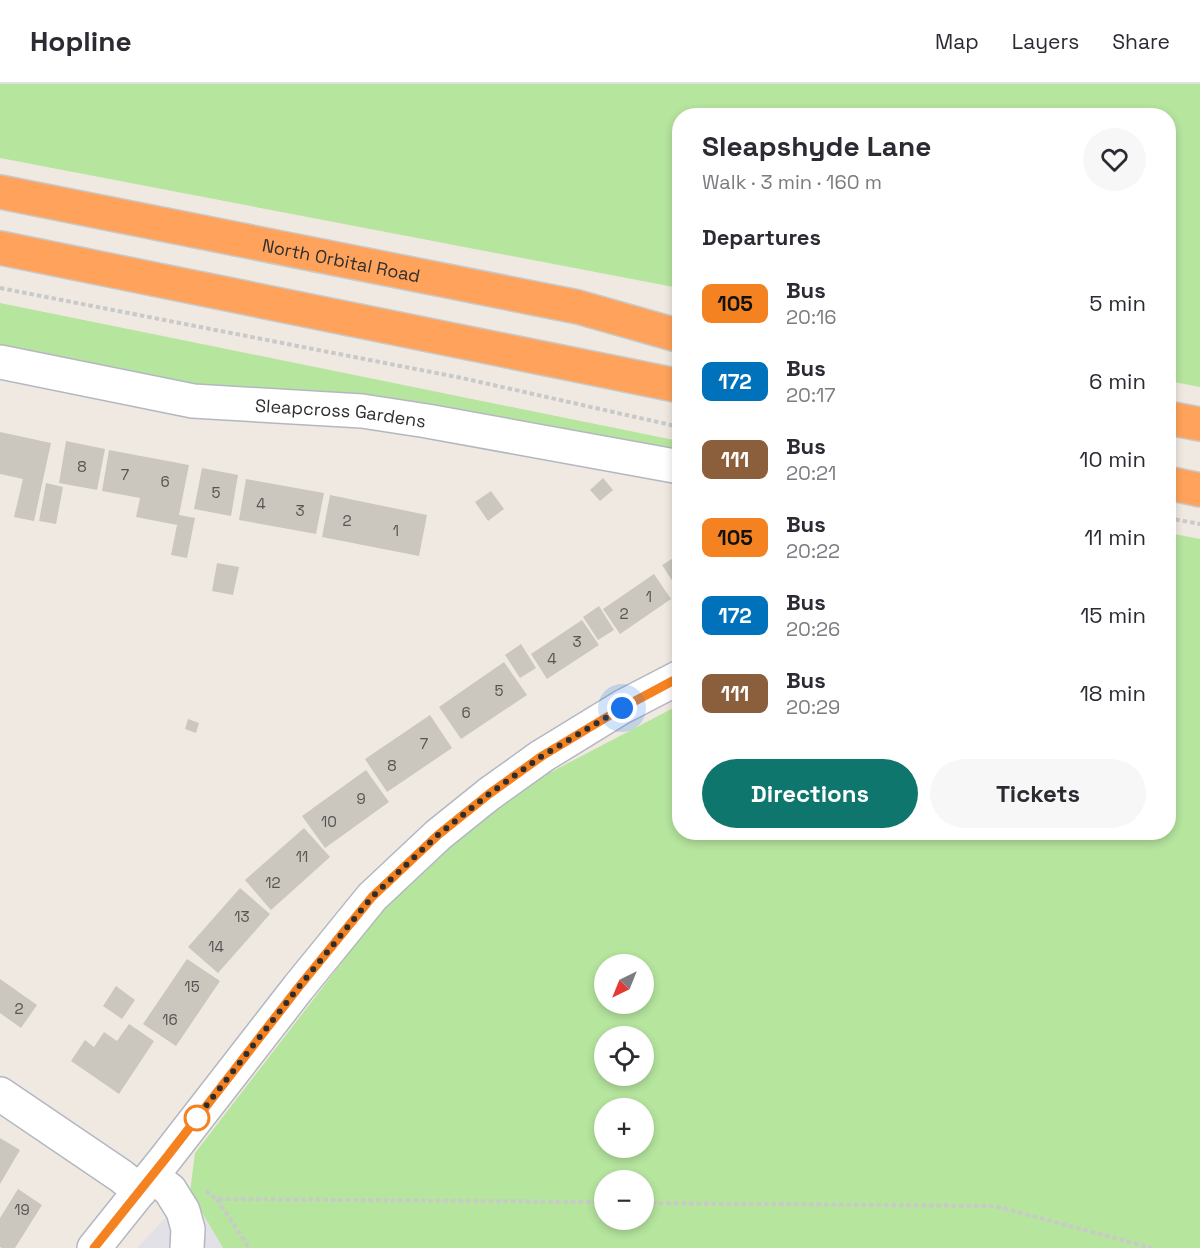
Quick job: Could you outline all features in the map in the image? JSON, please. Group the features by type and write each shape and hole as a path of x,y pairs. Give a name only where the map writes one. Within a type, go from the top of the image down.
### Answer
{"highway":[{"name":"North Orbital Road","path":"0,192 578,307 672,334"},
{"path":"0,248 672,384"},
{"path":"1176,420 1200,424"},
{"path":"1176,485 1200,490"}],"street":[{"name":"Sleapcross Gardens","path":"0,362 193,401 362,411 672,466"},
{"path":"94,1248 372,897 438,835 489,794 542,756 672,681"},
{"path":"0,1094 121,1176 153,1175 170,1190 183,1211 188,1229 188,1248"}],"path":[{"path":"0,288 450,375 672,425"},
{"path":"1176,520 1200,524"},
{"path":"153,1175 217,1199 594,1202"},
{"path":"217,1199 249,1248"},
{"path":"654,1203 995,1206 1152,1248"}],"shaded area":[{"path":"190,1192 223,1248 137,1248"}],"green space":[{"path":"0,84 1200,84 1200,387 1176,382 1176,108 672,108 672,287 0,158"},
{"path":"0,303 672,440 672,459 194,389 0,351"},
{"path":"1176,534 1200,539 1200,1248 223,1248 190,1192 195,1153 393,896 473,824 530,783 672,709 672,840 1176,840"}],"building":[{"path":"0,432 51,443 34,521 14,517 23,479 0,474"},
{"path":"66,441 105,449 97,490 59,483"},
{"path":"109,450 189,465 179,515 195,518 187,558 171,555 177,525 136,517 140,498 102,491"},
{"path":"202,468 238,475 231,516 194,509"},
{"path":"603,478 613,490 600,501 590,490"},
{"path":"246,479 324,493 316,534 239,520"},
{"path":"46,483 63,487 56,524 39,521"},
{"path":"491,491 504,509 488,521 475,502"},
{"path":"330,495 427,515 419,556 322,537"},
{"path":"672,559 672,580 662,565"},
{"path":"217,563 239,567 233,595 212,591"},
{"path":"654,574 671,599 620,634 603,609"},
{"path":"599,606 614,630 598,640 583,617"},
{"path":"582,620 599,645 547,679 531,654"},
{"path":"521,644 536,668 520,678 505,655"},
{"path":"504,662 527,695 461,739 439,707"},
{"path":"430,715 452,748 387,792 365,759"},
{"path":"188,719 199,723 196,733 185,729"},
{"path":"366,770 389,802 325,848 302,816"},
{"path":"304,828 330,857 271,910 245,880"},
{"path":"240,888 270,914 218,973 188,947"},
{"path":"187,959 220,981 176,1046 143,1024"},
{"path":"0,979 37,1005 21,1028 0,1013"},
{"path":"116,986 135,1000 122,1019 103,1006"},
{"path":"129,1024 154,1041 119,1094 71,1061 85,1040 94,1047 104,1032 117,1041"},
{"path":"0,1138 20,1150 0,1184"},
{"path":"18,1189 42,1205 15,1248 2,1248 0,1247 0,1218"}],"bus line":[{"name":"105","path":"94,1248 372,897 438,835 489,794 542,756 672,681"}],"route":[{"path":"197,1118 195,1120 372,897 438,835 489,794 542,756 622,708"}]}
